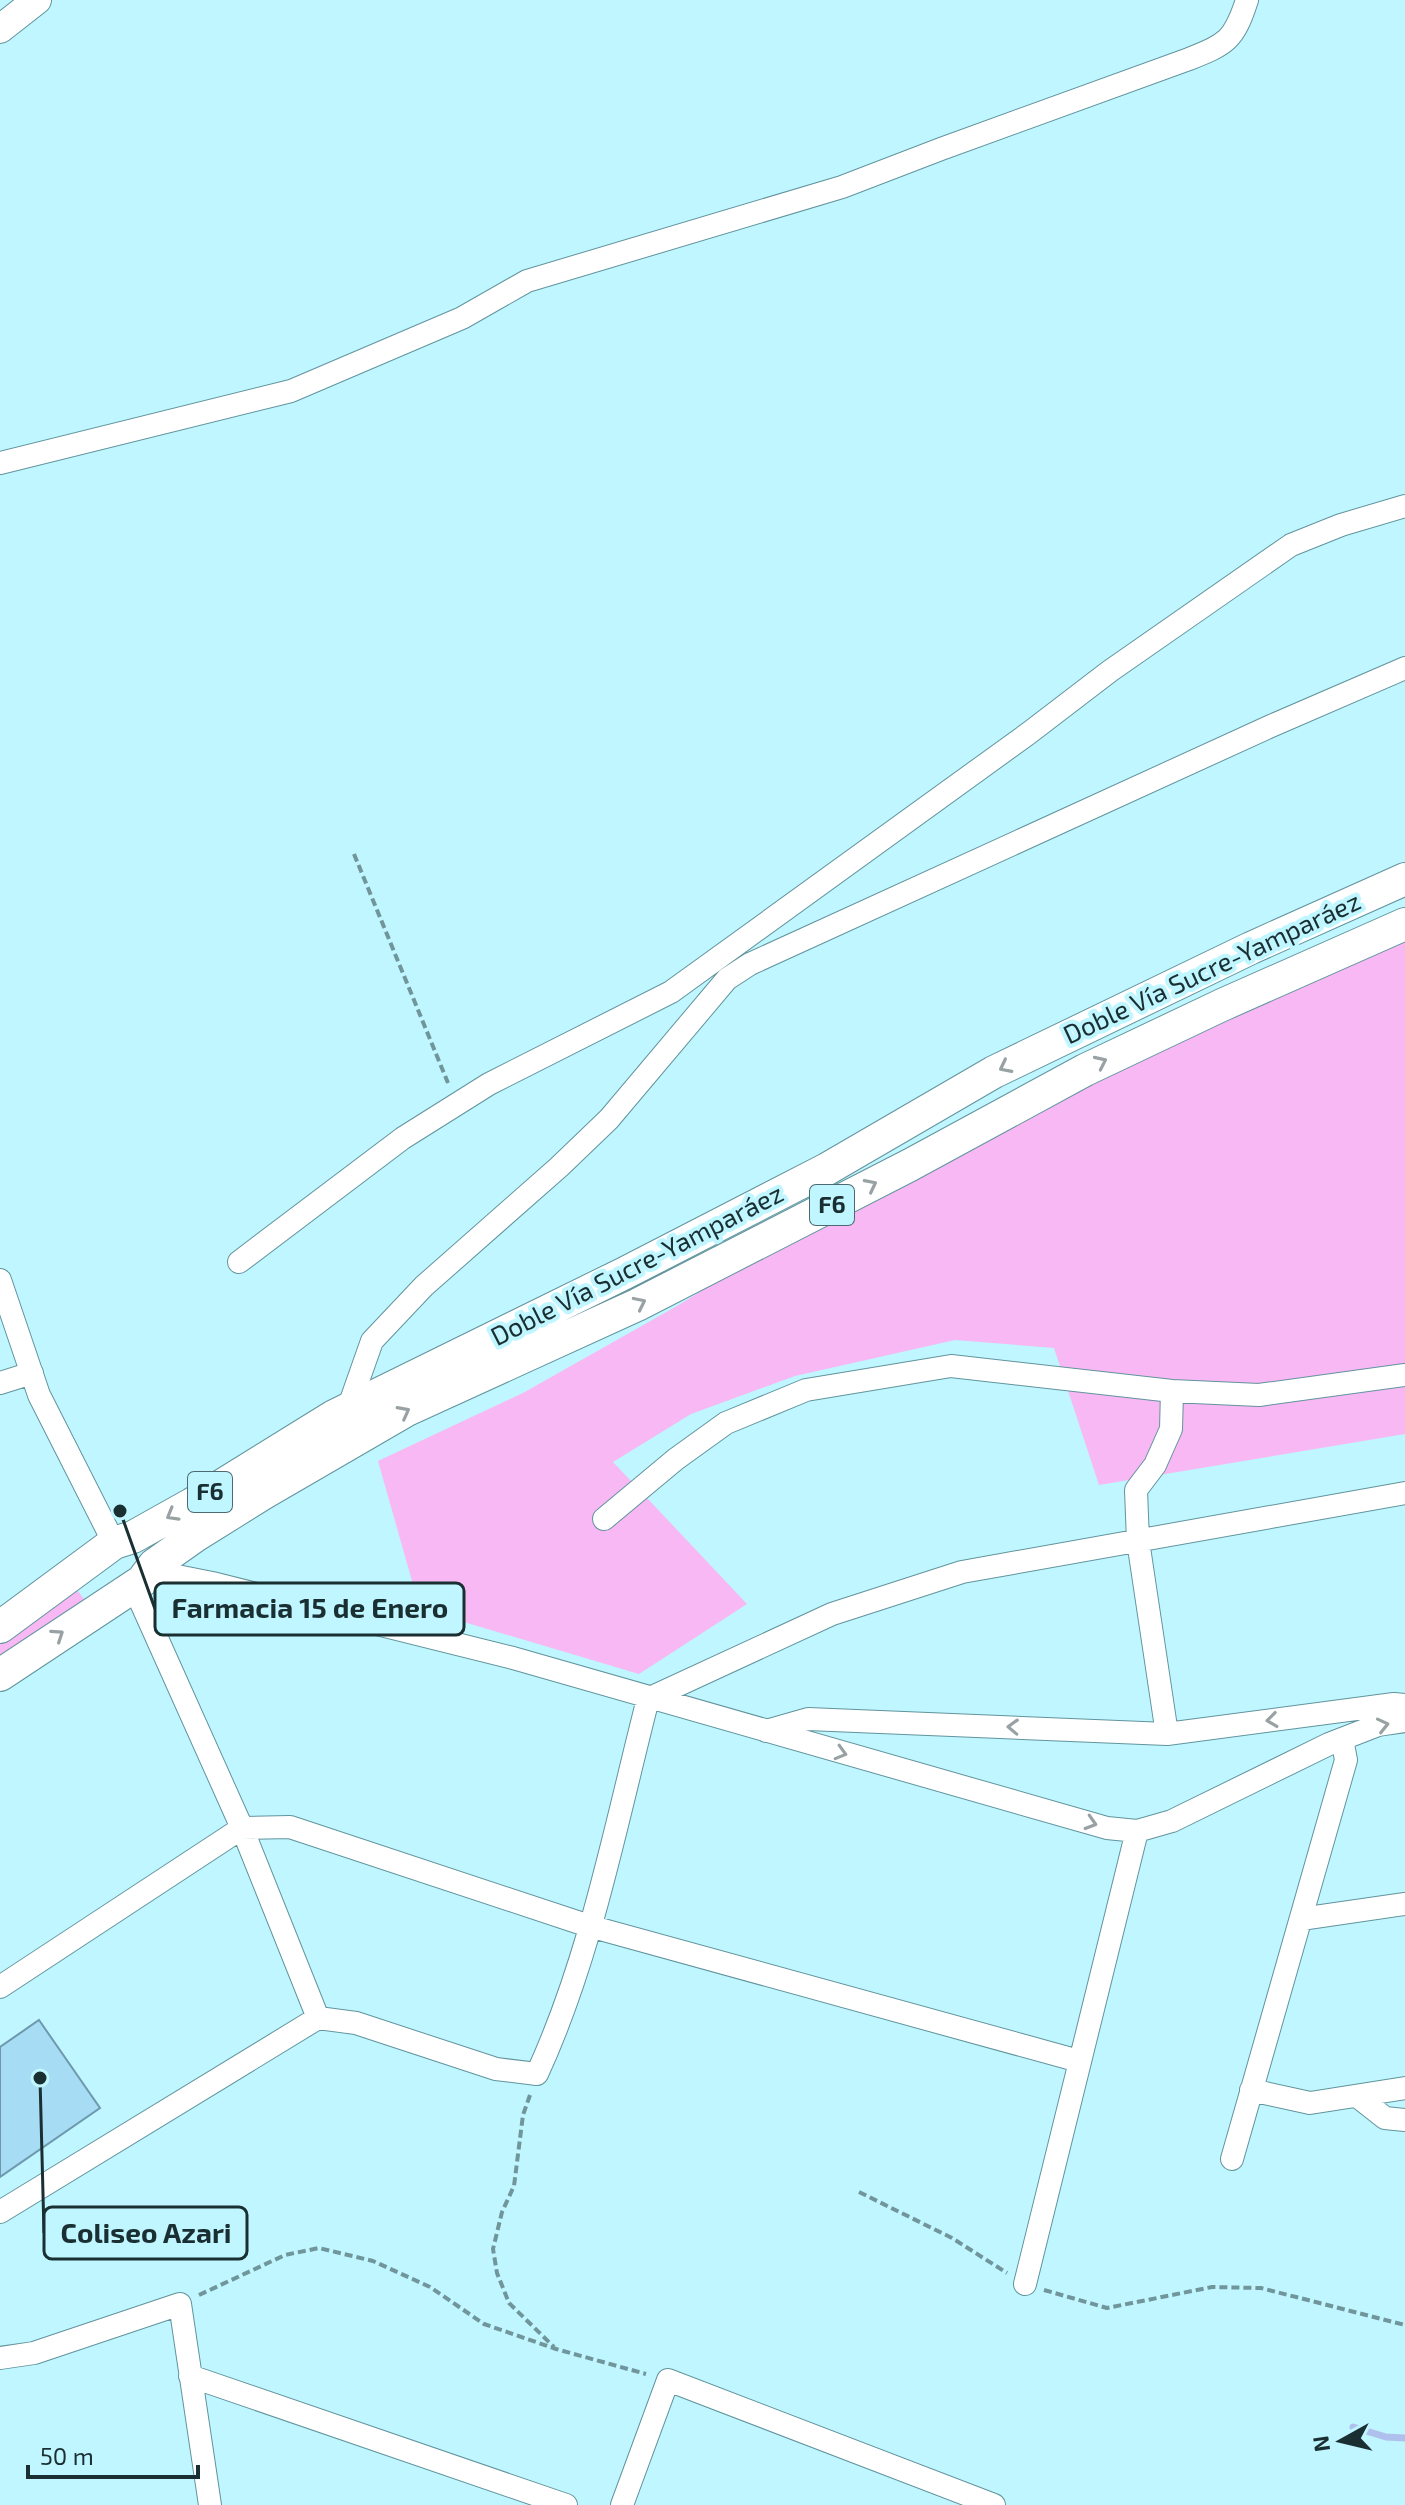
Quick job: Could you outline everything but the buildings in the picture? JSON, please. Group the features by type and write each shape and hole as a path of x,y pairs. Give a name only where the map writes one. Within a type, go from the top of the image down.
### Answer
{"highway":[{"name":"Doble Vía Sucre-Yamparáez","path":"0,1627 113,1547 348,1409 623,1274 827,1169 994,1072 1251,948 1405,879"},
{"name":"Doble Vía Sucre-Yamparáez","path":"0,1675 264,1493 407,1410 637,1305 910,1165 1085,1070 1405,924"},
{"path":"150,1544 155,1558 139,1580 104,1595 92,1584 89,1571 113,1547 150,1544"}],"main road":[{"path":"0,29 37,0"}],"street":[{"path":"0,463 291,391 462,318 527,281 842,187 1189,59 1223,45 1240,22 1247,0"},
{"path":"239,1262 403,1138 489,1084 671,992 1110,671 1291,545 1341,525 1405,506"},
{"path":"353,1441 348,1409 372,1341 424,1286 609,1119 727,979 750,964 1405,668"},
{"path":"719,956 727,979"},
{"path":"0,1280 39,1395 113,1547"},
{"path":"604,1519 676,1459 726,1423 806,1390 951,1366 1172,1391 1259,1395 1405,1375"},
{"path":"0,1383 32,1373"},
{"path":"1167,1734 1138,1541 1136,1490 1155,1465 1171,1429 1172,1391"},
{"path":"648,1699 846,1609 962,1572 1405,1493"},
{"path":"318,2018 139,1580 212,1583 513,1658 1107,1828 1137,1831 1172,1821 1342,1739 1378,1725 1405,1721"},
{"path":"0,2212 318,2018 356,2023 496,2069 537,2074 560,2023 589,1926 648,1699"},
{"path":"765,1731 808,1719 1167,1734 1405,1705"},
{"path":"1232,2159 1346,1760 1342,1739"},
{"path":"0,1987 242,1828 290,1827 589,1926 1079,2061"},
{"path":"1025,2284 1137,1831"},
{"path":"1301,1919 1405,1904"},
{"path":"1251,2090 1310,2103 1405,2088"},
{"path":"1357,2096 1385,2118 1405,2120"},
{"path":"0,2358 34,2353 180,2304 210,2505"},
{"path":"190,2376 566,2505"},
{"path":"622,2505 668,2380 994,2505"}],"path":[{"path":"354,854 457,1104"},
{"path":"537,2074 523,2115 514,2186 502,2212 493,2249 497,2273 509,2303 556,2349"},
{"path":"859,2192 952,2238 1025,2284 1107,2308 1212,2287 1261,2288 1405,2325"},
{"path":"180,2304 285,2255 319,2248 373,2261 430,2287 484,2324 556,2349 668,2380"}],"shaded area":[{"path":"1405,920 1405,1434 1099,1485 1054,1348 955,1340 795,1376 691,1414 613,1462 747,1604 639,1674 420,1609 378,1461 523,1393 677,1306 866,1189"},
{"path":"73,1585 84,1599 0,1660 0,1639"}],"waterway":[{"path":"1353,2427 1386,2437 1405,2438"}],"place":[{"name":"Farmacia 15 de Enero","path":"120,1511"},
{"name":"Coliseo Azari","path":"40,2078"}]}
